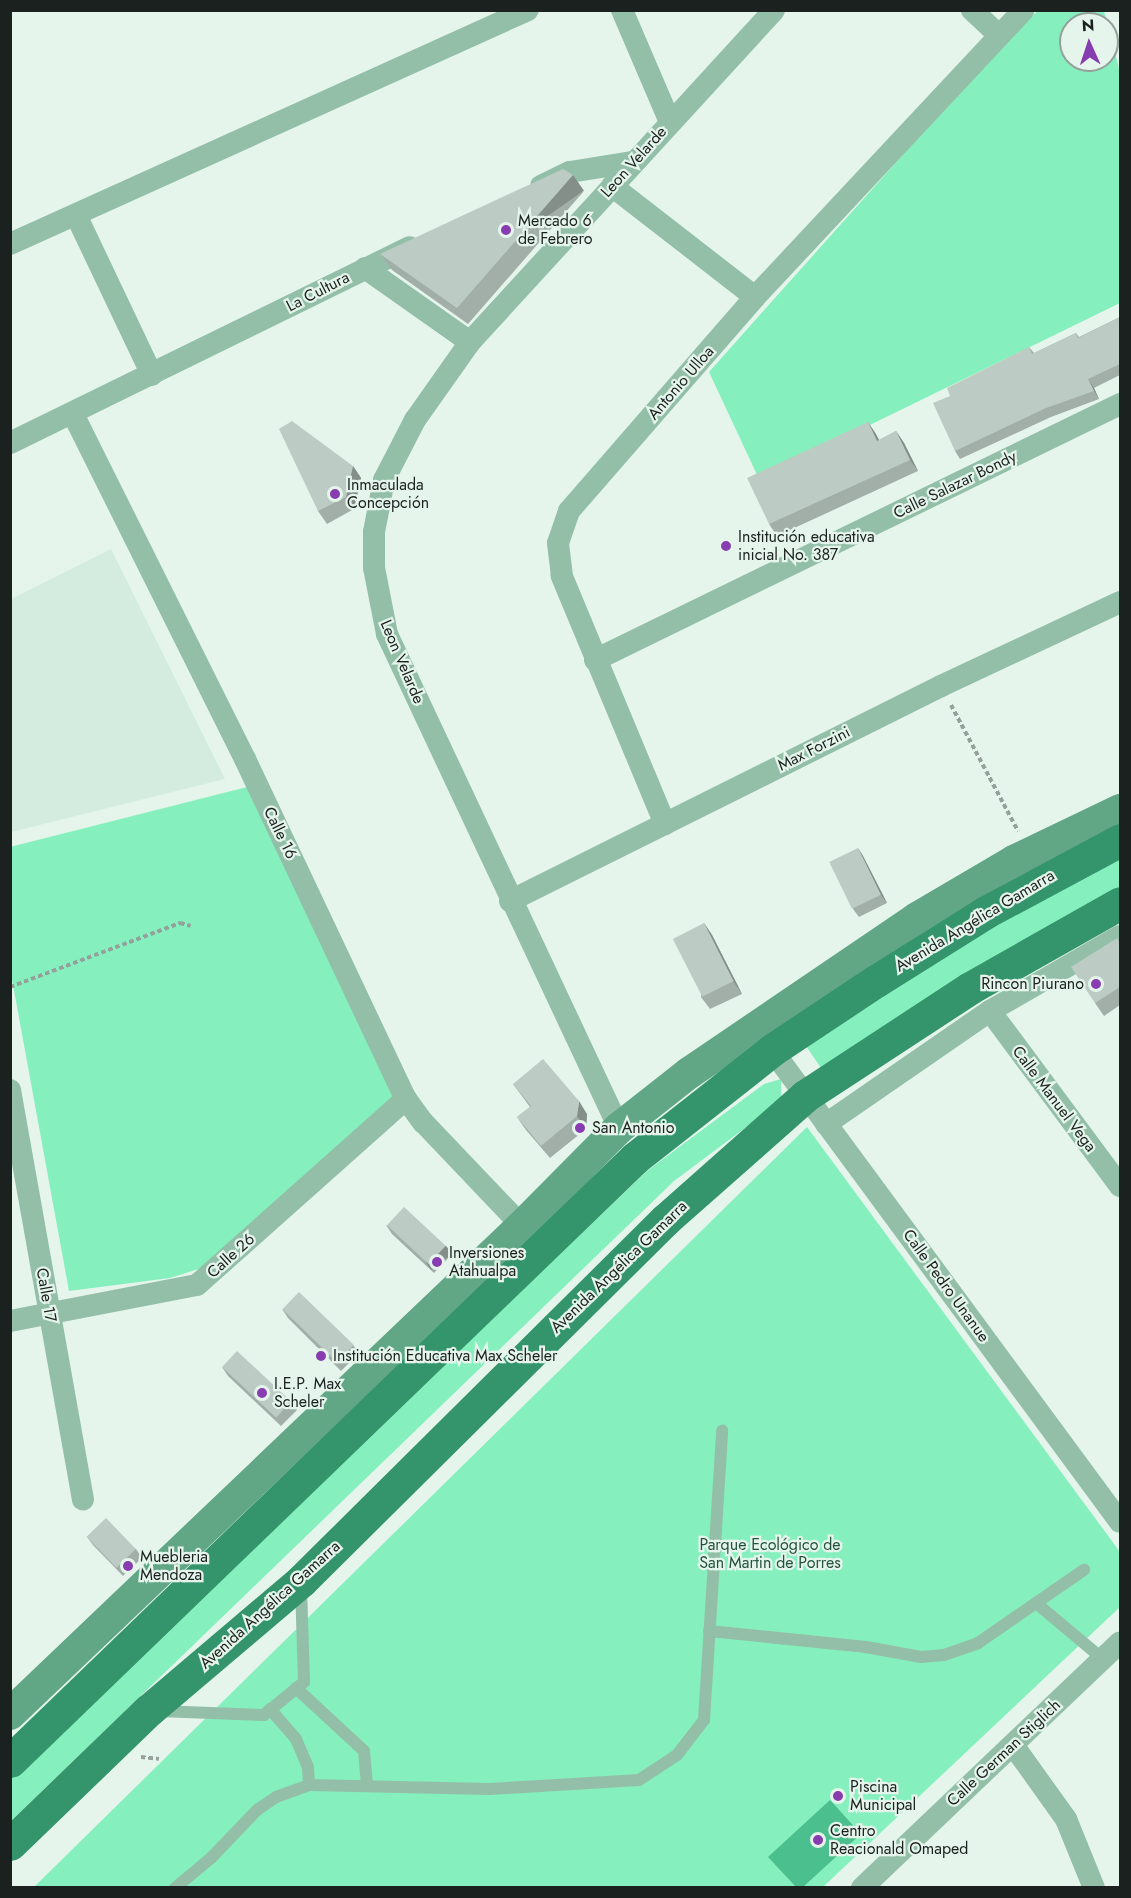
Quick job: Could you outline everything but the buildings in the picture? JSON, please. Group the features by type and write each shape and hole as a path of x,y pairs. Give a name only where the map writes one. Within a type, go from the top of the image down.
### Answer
{"main road":[{"name":"Avenida Angélica Gamarra","path":"10,1761 635,1158 772,1050 986,912 1120,840"},
{"name":"Avenida Angélica Gamarra","path":"10,1844 149,1710 301,1581 665,1220 806,1096 970,988 1112,914"}],"street":[{"path":"10,244 528,10"},
{"path":"622,10 670,122"},
{"name":"Leon Velarde","path":"635,1158 510,901 387,634 374,568 374,532 384,480 415,420 470,342 774,10"},
{"path":"972,10 999,35"},
{"name":"Antonio Ulloa","path":"665,824 562,576 558,543 569,511 755,297 888,159 1024,10"},
{"path":"516,197 570,172 633,162"},
{"path":"612,186 755,297"},
{"path":"76,216 152,375"},
{"name":"La Cultura","path":"10,443 430,238"},
{"path":"365,268 470,342"},
{"name":"Calle Salazar Bondy","path":"595,660 1120,404"},
{"name":"Calle 16","path":"73,414 245,759 406,1099 423,1122 522,1226"},
{"name":"Max Forzini","path":"510,901 941,686 1120,602"},
{"name":"Avenida Angélica Gamarra","path":"10,1714 522,1226 619,1128 689,1073 917,918 1029,853 1120,810"},
{"path":"826,1124 990,1011 1120,936"},
{"name":"Calle Manuel Vega","path":"990,1011 1120,1186"},
{"name":"Calle Pedro Unanue","path":"772,1050 1120,1522"},
{"name":"Calle 17","path":"10,1090 83,1500"},
{"name":"Calle 26","path":"10,1321 181,1290 204,1281 406,1099"},
{"name":"Calle German Stiglich","path":"861,1887 1120,1642"},
{"path":"1013,1745 1066,1819 1094,1887"}],"lane":[{"path":"175,1887 211,1858 257,1810 276,1797 309,1785 489,1790 639,1780 677,1755 704,1720 722,1431"},
{"path":"710,1631 866,1647 921,1657 944,1655 978,1643 1084,1569"},
{"path":"149,1710 264,1714 304,1682 301,1581"},
{"path":"1036,1603 1103,1659"},
{"path":"296,1688 364,1751 367,1786"},
{"path":"270,1709 296,1739 308,1767 309,1785"}],"path":[{"path":"941,686 1029,853"},
{"path":"10,987 180,923 191,926"}],"shaded area":[{"path":"111,549 225,779 11,832 11,599"},
{"path":"830,1800 861,1834 803,1887 796,1887 768,1857"}],"green space":[{"path":"1038,11 1104,11 1059,12 1059,72 1119,72 1119,68 1120,303 759,479 709,372 1007,38"},
{"path":"255,785 400,1091 208,1266 170,1278 69,1291 11,974 10,847"},
{"path":"1120,853 1120,893 823,1071 804,1043 980,929"},
{"path":"781,1079 781,1101 674,1181 11,1821 11,1775 647,1171 764,1084"},
{"name":"Parque Ecológico de San Martin de Porres","path":"807,1127 1120,1552 1120,1607 823,1887 33,1888"}],"place":[{"name":"Mercado 6 de Febrero","path":"506,230"},
{"name":"Inmaculada Concepción","path":"335,494"},
{"name":"Institución educativa inicial No. 387","path":"726,546"},
{"name":"Rincon Piurano","path":"1096,984"},
{"name":"San Antonio","path":"580,1128"},
{"name":"Inversiones Atahualpa","path":"437,1262"},
{"name":"Institución Educativa Max Scheler","path":"321,1356"},
{"name":"I.E.P. Max Scheler","path":"262,1393"},
{"name":"Muebleria Mendoza","path":"128,1566"},
{"name":"Piscina Municipal","path":"838,1796"},
{"name":"Centro Reacionald Omaped","path":"818,1840"}]}
